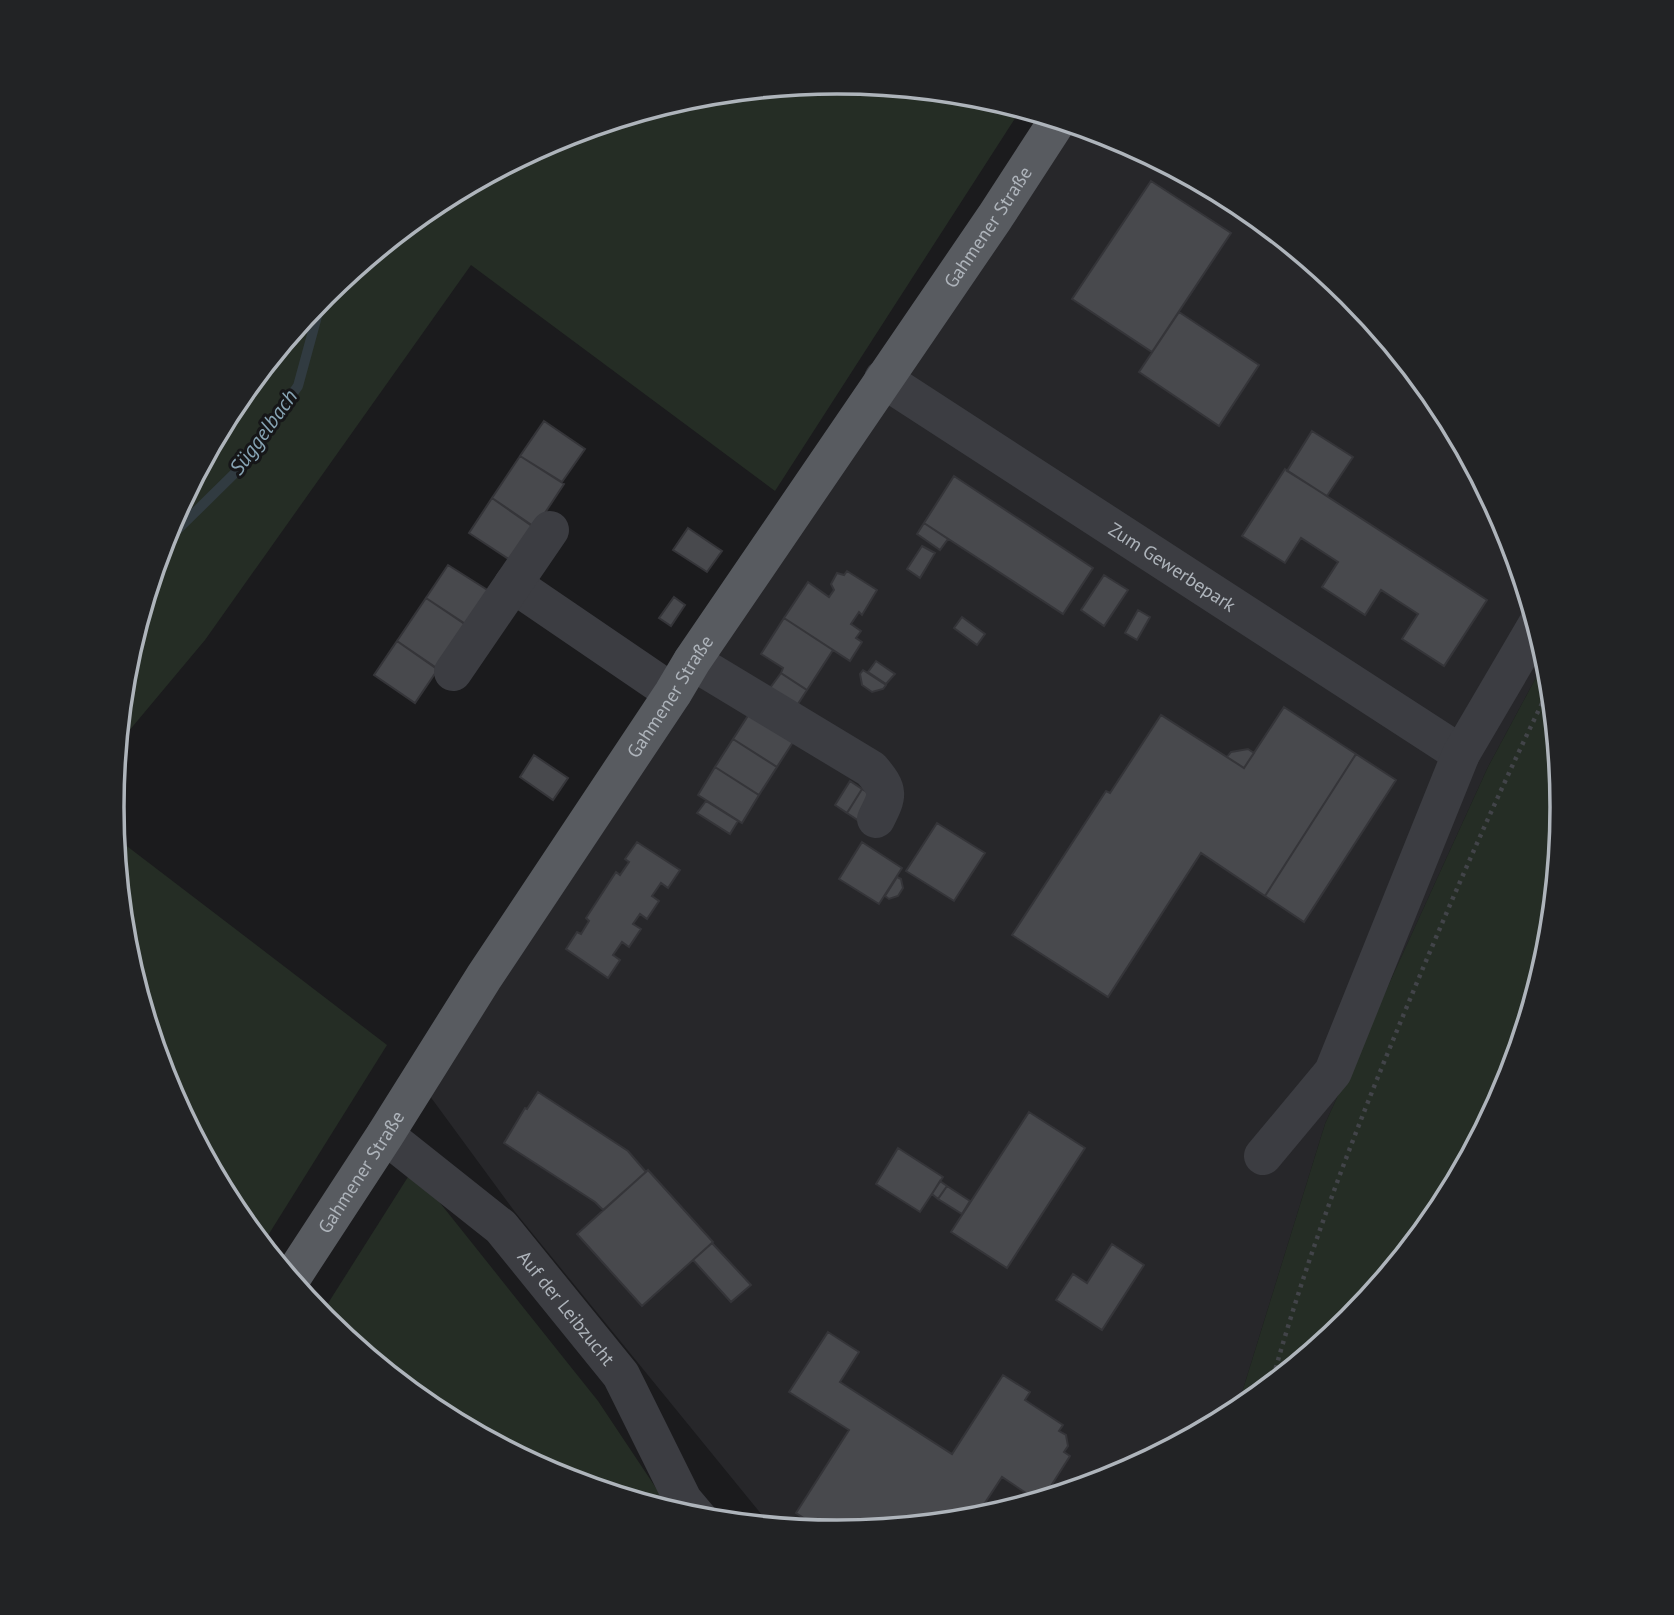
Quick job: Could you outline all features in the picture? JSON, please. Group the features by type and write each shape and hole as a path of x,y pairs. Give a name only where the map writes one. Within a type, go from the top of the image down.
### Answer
{"main road":[{"name":"Gahmener Straße","path":"296,1272 484,976 692,661 1053,128"}],"street":[{"name":"Zum Gewerbepark","path":"883,379 1461,754"},
{"path":"453,672 550,530"},
{"path":"513,584 673,693"},
{"path":"1263,1156 1333,1072 1461,754 1529,638"},
{"path":"692,661 871,769 884,784 887,797 876,819"},
{"name":"Auf der Leibzucht","path":"385,1135 501,1227 621,1375 687,1504"}],"path":[{"path":"1276,1369 1320,1228 1360,1119 1435,937 1542,703"}],"shaded area":[{"path":"837,94 930,101 1016,117 775,491 471,265 205,640 129,731 138,668 162,578 198,492 244,411 271,373 333,303 367,271 441,215 480,190 564,149 608,132 698,108 790,96"},
{"path":"1061,131 1110,149 1194,190 1271,242 1307,271 1373,337 1430,411 1476,492 1496,535 1526,623 1537,675 1488,767 1325,1124 1242,1394 1233,1400 1152,1447 1066,1483 1022,1496 976,1507 884,1519 790,1519 763,1516 515,1212 424,1088"},
{"path":"1537,675 1544,714 1550,808 1544,901 1526,992 1496,1080 1454,1164 1403,1242 1341,1312 1307,1344 1242,1394 1325,1124 1488,767"},
{"path":"126,845 387,1045 267,1237 244,1204 198,1123 162,1037 138,947 130,901"},
{"path":"413,1169 598,1401 663,1499 608,1483 564,1466 480,1425 403,1373 367,1344 327,1305"}],"building":[{"path":"1151,181 1231,233 1152,352 1072,299"},
{"path":"1179,312 1259,365 1219,426 1139,372"},
{"path":"544,421 585,449 562,482 520,456"},
{"path":"1312,431 1353,457 1327,496 1287,471"},
{"path":"520,456 564,484 535,528 492,498"},
{"path":"1285,469 1487,600 1444,666 1402,639 1418,614 1381,590 1365,615 1322,587 1338,562 1301,538 1285,563 1242,536"},
{"path":"954,476 1093,568 1063,614 924,523"},
{"path":"492,498 533,526 510,560 469,533"},
{"path":"924,523 948,539 940,550 917,534"},
{"path":"688,528 722,551 707,572 673,550"},
{"path":"922,546 935,553 920,578 907,569"},
{"path":"448,565 489,591 467,625 426,598"},
{"path":"847,571 877,590 862,615 859,612 851,624 861,631 856,638 862,642 850,661 784,618 808,582 829,597 834,590 831,584 837,573 844,575"},
{"path":"1104,575 1128,590 1104,626 1081,610"},
{"path":"674,597 685,605 671,626 659,618"},
{"path":"426,598 469,627 440,671 397,641"},
{"path":"1138,610 1150,617 1137,640 1125,633"},
{"path":"962,617 985,634 977,645 954,628"},
{"path":"784,618 833,650 807,690 781,673 783,668 761,654"},
{"path":"397,641 438,669 415,703 374,675"},
{"path":"876,661 895,674 886,684 868,672"},
{"path":"863,670 886,685 883,689 872,692 862,685 860,674"},
{"path":"781,673 807,690 794,710 767,692"},
{"path":"1284,707 1356,754 1265,896 1201,853 1108,997 1012,935 1106,791 1110,793 1161,715 1244,768"},
{"path":"751,711 795,739 777,767 733,739"},
{"path":"733,739 777,767 759,795 715,767"},
{"path":"1248,749 1254,753 1244,768 1227,757 1231,752"},
{"path":"1356,754 1396,780 1304,922 1265,896"},
{"path":"534,755 568,778 553,800 520,777"},
{"path":"715,767 759,795 742,823 698,795"},
{"path":"850,781 862,789 847,813 835,805"},
{"path":"862,789 875,796 859,821 847,813"},
{"path":"706,801 738,821 730,834 697,813"},
{"path":"937,823 985,853 954,901 906,871"},
{"path":"637,842 680,870 668,888 661,883 652,896 659,901 647,919 640,914 633,924 641,929 629,947 622,942 613,955 620,960 608,978 566,949 577,932 581,934 589,921 586,918 616,872 620,875 629,862 625,859"},
{"path":"862,842 902,868 879,904 839,879"},
{"path":"897,877 901,879 903,888 898,896 889,899 885,896"},
{"path":"538,1092 628,1151 646,1172 603,1210 595,1202 504,1143"},
{"path":"1029,1112 1085,1148 1007,1268 951,1232"},
{"path":"898,1148 943,1177 920,1212 876,1184"},
{"path":"648,1170 713,1242 642,1306 577,1234"},
{"path":"940,1181 947,1186 938,1199 932,1194"},
{"path":"947,1186 970,1201 962,1214 938,1199"},
{"path":"712,1243 751,1285 731,1302 693,1260"},
{"path":"1112,1244 1144,1265 1102,1330 1056,1300 1073,1274 1087,1283"},
{"path":"828,1332 859,1352 840,1382 952,1454 1003,1375 1030,1392 1025,1400 1063,1425 1059,1431 1066,1435 1068,1446 1064,1452 1070,1456 1050,1488 1028,1494 1002,1477 983,1505 884,1519 806,1519 796,1513 849,1430 789,1392"}],"waterway":[{"name":"Süggelbach","path":"183,524 239,469 298,386 316,321"}]}
